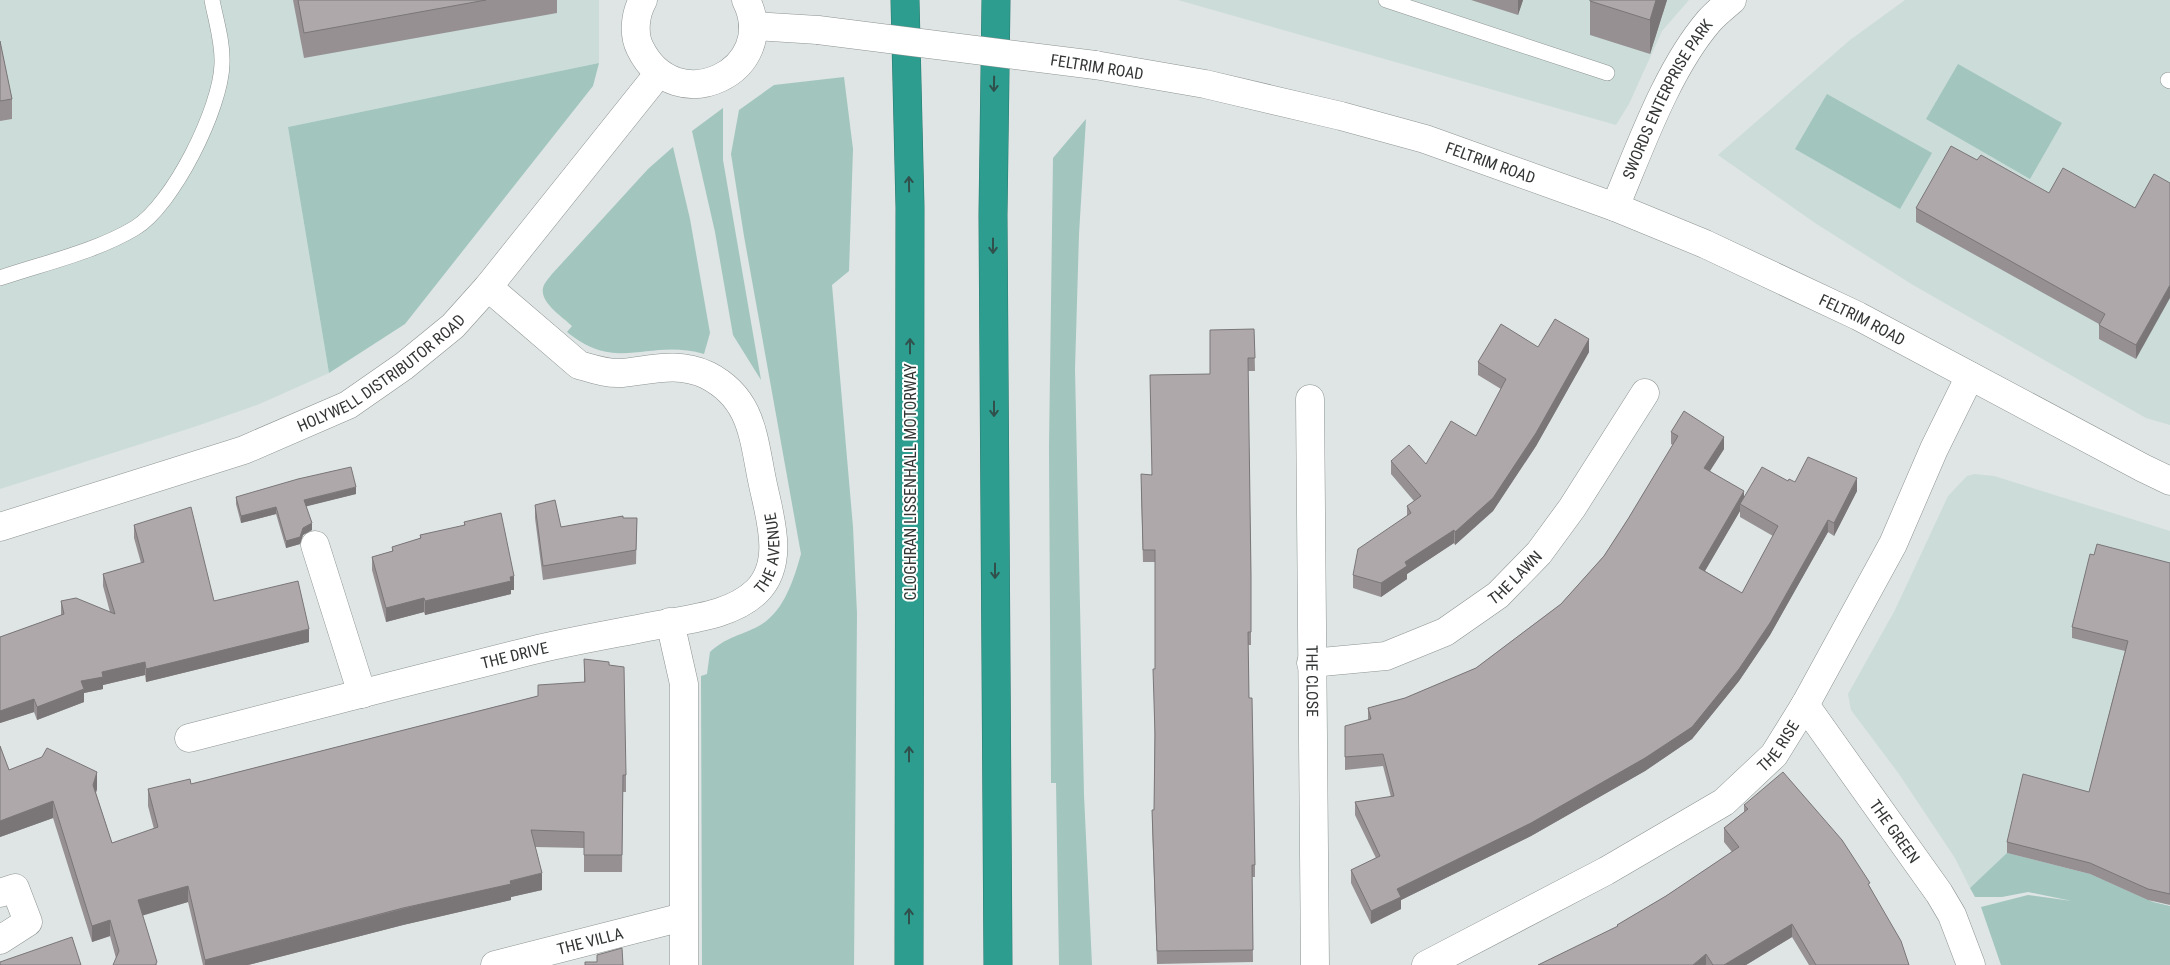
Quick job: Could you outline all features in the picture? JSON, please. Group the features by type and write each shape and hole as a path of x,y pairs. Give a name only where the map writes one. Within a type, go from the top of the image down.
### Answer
{"highway":[{"name":"CLOGHRAN LISSENHALL MOTORWAY","path":"905,0 910,207 909,965"},
{"path":"996,0 993,225 998,965"}],"street":[{"path":"643,0 636,24 638,43 646,60 659,73 673,81 689,85 705,84 721,79 734,69 744,57 751,42 753,26 750,8 746,0"},
{"name":"SWORDS ENTERPRISE PARK","path":"1615,207 1651,122 1690,47 1710,20 1732,0"},
{"name":"FELTRIM ROAD","path":"753,26 818,30 1096,65 1205,84 1340,116 1425,139 1615,207 1705,244 1858,316 2170,481"},
{"name":"HOLYWELL DISTRIBUTOR ROAD","path":"0,527 244,450 348,405 404,366 453,326 488,287 659,73"},
{"name":"THE AVENUE","path":"488,287 579,365 597,371 620,373 665,367 687,367 719,382 731,392 743,407 751,422 772,534 772,561 768,576 759,589 747,600 731,608 670,622"},
{"name":"THE RISE","path":"1426,965 1606,871 1724,802 1774,755 1805,705 1894,544 1934,449 1970,376"},
{"name":"THE LAWN","path":"1311,663 1386,656 1446,632 1498,595 1540,553 1572,508 1645,394"},
{"name":"THE CLOSE","path":"1310,399 1315,965"},
{"path":"315,545 362,694"},
{"path":"670,622 684,684 684,965"},
{"name":"THE DRIVE","path":"189,738 534,650 670,622"},
{"name":"THE GREEN","path":"1805,705 1936,888 1952,915 1971,965"},
{"path":"0,893 15,888 28,922 0,940"},
{"name":"THE VILLA","path":"495,965 683,917"}],"lane":[{"path":"0,278 112,240 137,227 154,213 168,195 195,148 221,78 221,46 212,0"},
{"path":"1386,0 1415,5 1607,73"}],"shaded area":[{"path":"0,0 599,0 599,63 288,127 329,373 257,405 0,489"},
{"path":"1178,0 1689,0 1662,31 1629,104 1616,125"},
{"path":"1905,0 2170,0 2170,425 2146,418 1913,285 1815,223 1718,155 1850,40"},
{"path":"1975,474 1994,476 2170,531 2170,837 2153,902 2090,874 2008,853 1970,888 1955,858 1899,774 1851,710 1848,694 1895,610 1948,496 1967,476"}],"green space":[{"path":"599,63 593,86 405,324 329,373 288,127"},
{"path":"1958,64 2062,123 2030,179 1926,119"},
{"path":"844,77 853,149 849,271 832,285 853,527 857,614 854,965 702,965 701,676 707,674 710,652 727,640 755,628 773,615 786,597 801,554 731,154 739,110 774,85"},
{"path":"1827,94 1932,153 1900,209 1795,149"},
{"path":"723,108 723,160 761,380 733,335 715,232 692,131"},
{"path":"1086,119 1079,234 1075,369 1084,795 1092,965 1059,965 1056,783 1051,783 1049,448 1053,158"},
{"path":"673,147 690,219 710,333 704,354 684,350 634,353 602,351 585,344 567,332 572,326 548,304 543,294 543,288 552,274 648,169"},
{"path":"2007,853 2090,874 2153,902 2170,906 2170,965 2001,965 1981,907 2028,895 2072,901 2028,892 2002,897 1975,897 1970,888"}],"building":[{"path":"298,0 486,0 304,33"},
{"path":"1590,0 1656,0 1650,20"},
{"path":"0,41 12,99 0,101"},
{"path":"1951,146 1977,160 1981,155 2049,193 2063,168 2135,208 2154,174 2170,183 2170,285 2136,345 2099,325 2105,314 1916,208"},
{"path":"1555,319 1589,339 1536,433 1493,498 1455,532 1454,530 1405,562 1407,566 1381,583 1353,575 1358,549 1411,513 1407,506 1421,496 1391,461 1409,445 1426,464 1451,421 1476,436 1506,379 1478,362 1501,324 1538,347"},
{"path":"1254,329 1255,358 1248,358 1251,632 1248,632 1249,698 1252,698 1255,865 1252,865 1253,950 1157,951 1152,810 1154,810 1155,734 1153,669 1155,669 1155,550 1143,550 1141,474 1152,475 1150,375 1210,374 1210,330"},
{"path":"1684,411 1724,437 1704,468 1744,491 1699,568 1742,593 1778,526 1740,504 1762,467 1788,481 1789,479 1795,482 1808,457 1857,478 1834,523 1828,520 1770,623 1739,669 1692,727 1645,758 1531,823 1397,889 1401,897 1371,911 1351,870 1380,856 1355,802 1394,796 1383,754 1345,757 1345,726 1371,719 1368,708 1405,698 1476,668 1561,604 1604,556 1628,519 1678,436 1671,432"},
{"path":"351,467 356,487 304,500 312,523 303,528 300,537 286,541 276,507 241,516 236,497 298,479"},
{"path":"555,500 561,527 623,516 623,518 637,518 636,550 543,566 535,505"},
{"path":"191,507 214,601 298,581 309,629 146,669 145,662 102,672 103,677 81,681 84,689 37,707 34,699 0,711 0,637 64,614 61,601 76,598 115,614 103,574 144,562 134,525"},
{"path":"501,513 514,576 510,577 511,581 425,601 424,598 386,608 372,557 393,551 392,547 421,538 420,535 465,525 464,522"},
{"path":"2097,544 2170,563 2170,894 2148,889 2090,863 2007,842 2023,774 2089,792 2128,641 2072,627 2090,554 2094,555"},
{"path":"584,659 609,662 609,665 624,667 626,775 623,775 622,855 584,855 584,832 531,830 542,873 510,881 511,884 403,908 205,960 188,886 138,900 157,962 155,965 113,965 119,951 110,920 92,926 53,801 0,821 0,746 9,770 42,757 47,748 97,772 93,785 112,843 158,827 148,789 190,779 191,784 538,696 538,685 585,682"},
{"path":"1783,772 1842,840 1870,883 1868,884 1901,941 1909,965 1816,965 1792,924 1724,965 1713,965 1706,954 1693,965 1538,965 1618,926 1739,847 1724,828 1748,809 1744,805"},
{"path":"72,937 81,965 0,965 0,962"},
{"path":"622,948 623,965 585,965 585,962 597,962 597,955"}]}
